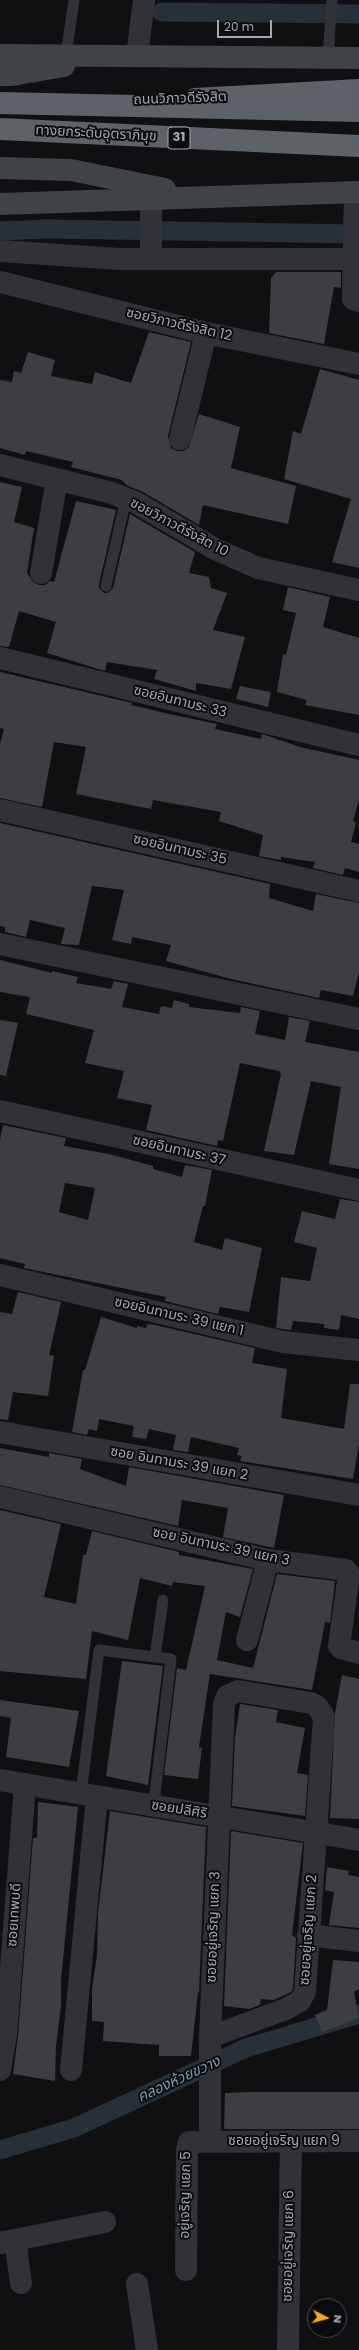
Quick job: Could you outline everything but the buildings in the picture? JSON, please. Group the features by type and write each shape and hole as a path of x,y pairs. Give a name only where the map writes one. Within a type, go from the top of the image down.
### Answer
{"highway":[{"name":"ถนนวิภาวดีรังสิต","path":"0,104 168,100 359,90"},
{"name":"ทางยกระดับอุตราภิมุข","path":"0,104 359,110"},
{"name":"ทางยกระดับอุตราภิมุข","path":"0,129 359,145"},
{"name":"31","path":"0,133 177,142 359,145"}],"main road":[{"path":"0,55 359,58"},
{"path":"0,74 12,75 128,56"},
{"path":"0,168 71,170 197,196"},
{"path":"0,204 151,207 197,196 357,192"}],"street":[{"path":"128,56 144,0"},
{"path":"357,192 352,254 352,300 359,301"},
{"path":"151,207 151,259"},
{"path":"0,252 151,259 352,254"},
{"name":"ซอยวิภาวดีรังสิต 12","path":"0,282 206,333 359,364"},
{"path":"180,439 206,333"},
{"name":"ซอยวิภาวดีรังสิต 10","path":"0,465 112,493 177,525 215,549 258,568 359,590"},
{"path":"42,573 56,479"},
{"name":"ซอยอินทามระ 33","path":"0,658 359,745"},
{"name":"ซอยอินทามระ 35","path":"0,810 359,891"},
{"path":"0,944 359,1020"},
{"name":"ซอยอินทามระ 37","path":"0,1111 359,1190"},
{"name":"ซอยอินทามระ 39 แยก 1","path":"0,1275 283,1342 359,1350"},
{"name":"ซอย อินทามระ 39 แยก 2","path":"0,1432 359,1495"},
{"name":"ซอย อินทามระ 39 แยก 3","path":"0,1497 268,1560 346,1570 349,1574 339,1646 341,1648 359,1653"},
{"path":"247,1640 268,1560"},
{"name":"ซอยอยู่เจริญ แยก 3","path":"210,2142 210,2046 218,1817 224,1704 227,1696 238,1691 311,1703 320,1710 324,1718 315,1832"},
{"name":"ซอยปลีศิริ","path":"0,1780 359,1840"},
{"name":"ซอยเทพบดี","path":"0,2070 6,2035 25,1784"},
{"path":"71,2070 89,1795"},
{"name":"ซอยอยู่เจริญ แยก 2","path":"210,2046 252,2023 300,2001 305,1992 315,1832"},
{"path":"308,1935 359,1941"},
{"name":"ซอยอยู่เจริญ แยก 6","path":"288,2350 291,2141"},
{"name":"ซอยอยู่เจริญ แยก 9","path":"210,2142 359,2141"},
{"name":"อยู่เจริญ แยก 5","path":"186,2270 187,2144 210,2142"},
{"path":"21,2283 7,2242 105,2222"},
{"path":"137,2284 147,2350"}],"lane":[{"path":"66,55 74,0"},
{"path":"328,58 332,5"},
{"path":"106,586 126,499"},
{"path":"155,1657 163,1600"},
{"path":"89,1795 99,1650 171,1659 155,1794"}],"waterway":[{"path":"162,12 359,14"},
{"path":"0,231 47,229 359,234"},
{"name":"คลองห้วยขวาง","path":"0,2150 74,2128 246,2048 359,2014"}]}
